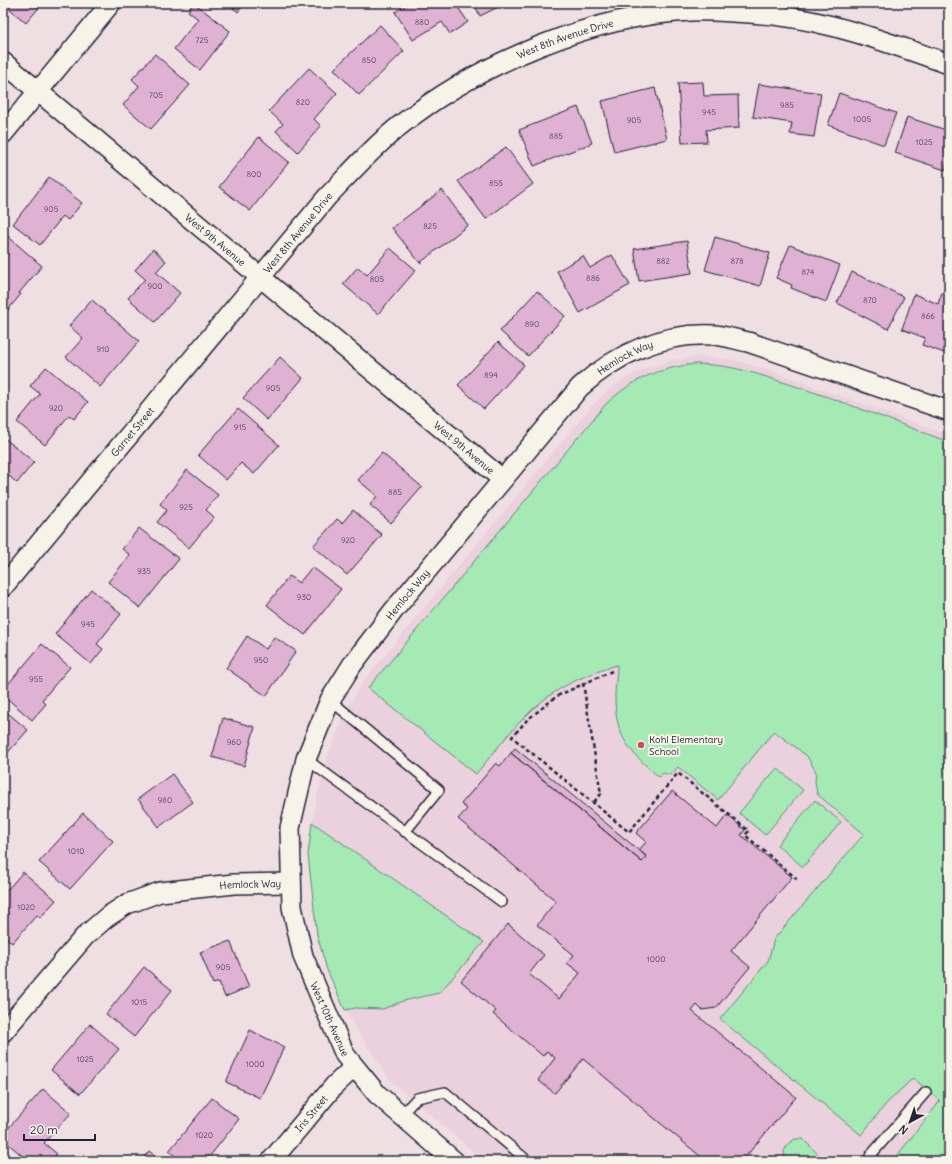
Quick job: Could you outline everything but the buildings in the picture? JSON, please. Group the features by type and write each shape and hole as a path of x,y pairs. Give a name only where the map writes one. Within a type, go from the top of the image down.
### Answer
{"street":[{"path":"3,134 111,3"},
{"name":"West 8th Avenue Drive","path":"261,277 327,197 373,150 404,123 469,79 516,55 566,37 614,23 654,15 692,11 774,15 840,28 949,64"},
{"name":"West 9th Avenue","path":"3,62 502,479"},
{"name":"Garnet Street","path":"3,587 261,277"},
{"name":"Hemlock Way","path":"3,1032 85,936 107,917 127,904 160,892 234,884 290,883 290,828 306,759 330,700 352,665 389,616 580,386 597,372 624,354 640,347 670,338 716,335 748,342 949,411"},
{"name":"West 10th Avenue","path":"290,883 292,908 303,956 345,1055 353,1068 377,1094 454,1161"},
{"name":"Iris Street","path":"271,1161 334,1086 353,1068"}],"lane":[{"path":"330,700 439,790 405,832"},
{"path":"306,759 502,902"},
{"path":"401,1115 417,1098 445,1092 528,1161"},
{"path":"876,1161 870,1156 926,1092"}],"path":[{"path":"612,671 557,696 527,720 512,737 629,832 678,773 749,831 745,835 797,878"},
{"path":"583,683 601,794 594,803"}],"shaded area":[{"name":"Kohl Elementary School","path":"702,356 735,360 775,372 949,435 949,1161 484,1161 391,1081 351,1022 327,970 317,935 308,855 316,799 326,760 350,703 365,679 594,403 617,383 642,370 671,360"}],"green space":[{"path":"694,364 707,364 744,370 767,377 832,398 949,442 949,1161 893,1161 940,1101 913,1078 886,1104 861,1135 720,1019 768,961 774,939 864,834 817,794 815,781 816,772 807,756 774,731 718,800 678,767 671,775 663,773 659,777 632,751 621,733 616,711 615,692 617,665 590,674 571,683 540,703 506,738 476,774 368,688 605,405 625,388 635,382 657,372"},
{"path":"777,768 803,790 765,835 739,813"},
{"path":"815,800 841,822 803,867 777,845"},
{"path":"312,822 484,942 439,993 403,1001 383,1009 355,1008 345,1010 327,970 317,935 308,855"},
{"path":"795,1139 803,1139 825,1161 785,1161 784,1151 788,1144"}],"place":[{"name":"Kohl Elementary School","path":"641,745"}]}
